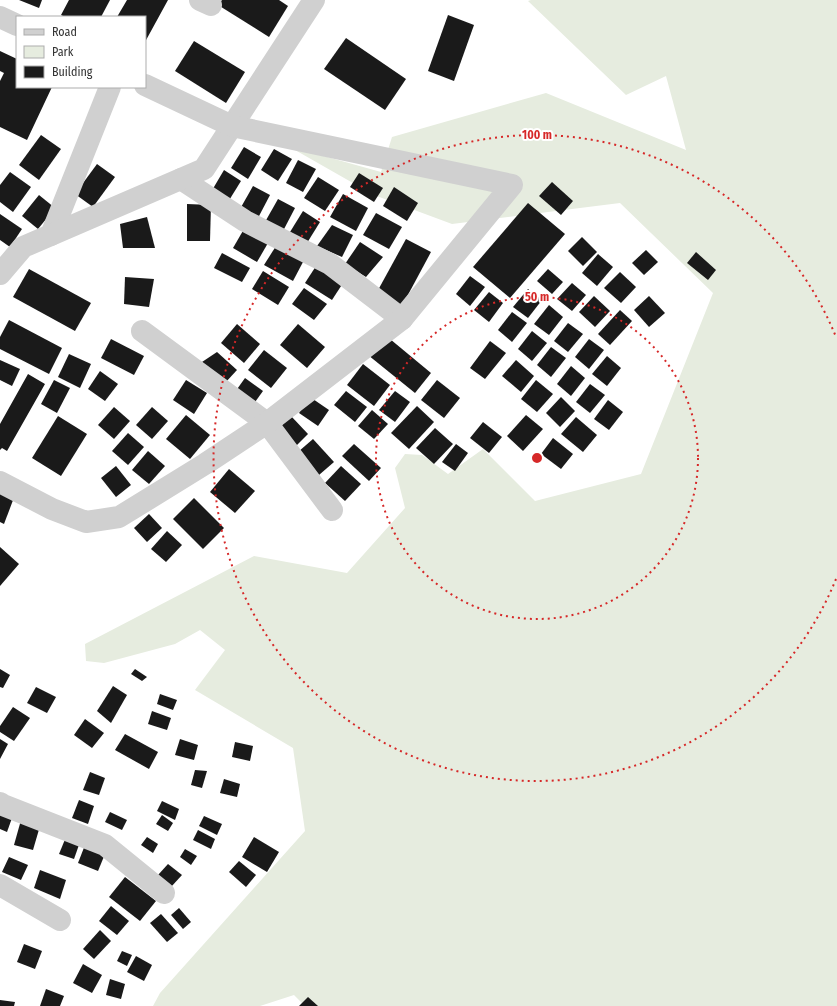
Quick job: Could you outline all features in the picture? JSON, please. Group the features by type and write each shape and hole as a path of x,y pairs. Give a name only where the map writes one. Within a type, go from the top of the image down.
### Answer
{"street":[{"path":"0,274 23,247 204,169 314,0"},
{"path":"0,17 16,25"},
{"path":"0,482 52,509 86,522 119,517 205,464 267,423 402,319 512,185 232,126 146,86"},
{"path":"52,235 110,88"},
{"path":"181,179 245,221 330,264 402,319"},
{"path":"142,331 267,423 332,510"},
{"path":"0,803 3,806 105,845 164,893"},
{"path":"0,885 60,920"}],"green space":[{"path":"837,0 837,1006 305,1006 294,995 260,1006 153,1006 160,993 305,831 293,748 195,690 225,650 200,630 175,644 104,663 86,661 85,644 254,556 347,573 405,508 395,468 405,454 422,455 448,474 483,449 535,501 641,474 713,293 620,203 452,224 374,195 288,146 381,172 392,137 546,93 686,150 666,76 626,95 528,1"}],"building":[{"path":"19,0 42,0 39,8"},
{"path":"69,0 110,0 102,16 61,15"},
{"path":"127,0 168,0 146,40 146,16 118,16"},
{"path":"222,0 279,0 288,6 269,37 218,5"},
{"path":"448,15 474,25 454,81 428,71"},
{"path":"346,38 406,79 385,110 324,69"},
{"path":"194,41 245,72 226,103 175,71"},
{"path":"0,51 16,59 16,88 52,88 27,140 0,127 0,81 4,73 0,71"},
{"path":"41,135 61,149 39,180 19,165"},
{"path":"244,147 261,157 248,179 231,168"},
{"path":"274,149 292,159 278,181 261,170"},
{"path":"298,160 316,169 303,192 286,183"},
{"path":"97,164 115,177 93,207 75,194"},
{"path":"224,170 241,181 228,202 211,192"},
{"path":"10,172 31,187 13,212 0,202 0,185"},
{"path":"359,173 383,188 374,202 350,187"},
{"path":"318,177 339,190 325,211 304,198"},
{"path":"552,182 573,201 561,215 539,196"},
{"path":"253,186 270,195 258,218 240,209"},
{"path":"394,187 418,203 407,221 383,206"},
{"path":"343,194 368,208 356,231 330,217"},
{"path":"39,195 55,208 38,229 22,216"},
{"path":"278,199 295,208 283,231 265,222"},
{"path":"528,203 565,234 510,298 473,267"},
{"path":"187,204 211,205 210,241 187,241"},
{"path":"303,211 320,222 307,243 290,232"},
{"path":"376,213 402,227 389,249 363,235"},
{"path":"0,214 22,229 10,247 0,240"},
{"path":"147,217 155,248 123,248 120,224"},
{"path":"332,225 353,235 342,257 317,246"},
{"path":"244,229 268,243 257,262 233,248"},
{"path":"582,237 597,252 583,266 568,251"},
{"path":"406,239 431,252 402,306 377,292"},
{"path":"360,242 383,257 366,277 345,264"},
{"path":"276,246 303,262 293,281 264,265"},
{"path":"646,250 658,262 644,275 632,263"},
{"path":"696,252 716,270 708,280 687,263"},
{"path":"222,253 250,268 242,282 214,268"},
{"path":"598,254 613,267 597,286 582,273"},
{"path":"316,266 343,283 332,300 305,283"},
{"path":"29,269 91,303 75,331 13,297"},
{"path":"548,269 563,282 552,294 537,281"},
{"path":"263,271 289,287 278,305 252,289"},
{"path":"620,272 636,287 621,303 604,288"},
{"path":"470,276 485,287 470,306 456,294"},
{"path":"125,277 154,279 149,307 124,304"},
{"path":"572,283 586,295 572,311 557,299"},
{"path":"304,288 327,304 314,320 292,304"},
{"path":"528,289 542,300 528,318 513,307"},
{"path":"489,292 503,303 489,322 474,310"},
{"path":"594,296 610,311 595,327 579,312"},
{"path":"649,296 665,313 649,327 634,310"},
{"path":"549,305 563,317 549,335 534,324"},
{"path":"620,310 632,321 610,345 598,334"},
{"path":"512,312 527,323 512,342 498,330"},
{"path":"9,320 62,348 49,374 0,349 0,337"},
{"path":"568,323 583,334 568,352 554,341"},
{"path":"237,324 260,344 244,363 221,343"},
{"path":"298,324 325,347 307,368 280,345"},
{"path":"532,331 547,343 532,361 518,349"},
{"path":"111,339 144,356 134,375 101,358"},
{"path":"390,339 431,373 415,393 368,355"},
{"path":"589,339 604,350 589,369 575,357"},
{"path":"490,341 506,353 485,379 470,368"},
{"path":"551,347 566,358 551,377 537,365"},
{"path":"264,350 287,368 271,388 248,370"},
{"path":"217,352 237,370 225,383 202,362"},
{"path":"69,354 91,364 80,388 58,377"},
{"path":"607,356 621,368 607,386 592,374"},
{"path":"0,360 20,369 12,386 0,380"},
{"path":"516,360 534,376 521,392 502,376"},
{"path":"363,364 390,385 374,406 347,385"},
{"path":"571,366 585,378 571,396 557,384"},
{"path":"100,371 118,384 105,401 88,389"},
{"path":"28,374 45,384 7,451 2,448 0,450 0,424"},
{"path":"245,378 263,391 253,405 235,392"},
{"path":"54,380 70,388 57,413 41,404"},
{"path":"186,380 207,393 194,414 173,400"},
{"path":"437,380 460,398 444,418 421,400"},
{"path":"536,380 553,394 537,412 521,399"},
{"path":"590,384 605,395 590,413 576,402"},
{"path":"346,391 367,407 355,422 334,405"},
{"path":"395,391 410,402 395,422 379,410"},
{"path":"310,397 329,410 318,426 299,413"},
{"path":"561,397 575,411 560,427 546,413"},
{"path":"608,400 623,412 609,430 594,419"},
{"path":"417,406 434,422 409,449 391,433"},
{"path":"114,407 130,421 114,439 98,425"},
{"path":"152,407 168,421 152,439 136,425"},
{"path":"372,410 388,424 374,439 358,426"},
{"path":"186,415 210,435 190,459 166,439"},
{"path":"526,415 543,429 523,451 507,436"},
{"path":"58,416 87,434 61,476 32,458"},
{"path":"291,416 308,434 296,446 279,428"},
{"path":"576,417 597,435 583,452 561,434"},
{"path":"483,422 502,437 489,453 470,438"},
{"path":"435,428 453,444 434,464 416,448"},
{"path":"128,433 144,447 128,465 112,451"},
{"path":"553,438 573,454 561,469 541,454"},
{"path":"313,439 334,462 319,475 298,452"},
{"path":"354,444 381,468 369,481 342,456"},
{"path":"456,444 468,453 455,471 442,462"},
{"path":"148,451 165,466 149,484 132,470"},
{"path":"116,466 131,485 116,497 101,478"},
{"path":"341,466 361,484 345,501 325,483"},
{"path":"229,469 255,491 235,513 210,492"},
{"path":"0,490 15,495 4,524 0,522"},
{"path":"194,498 224,528 203,549 173,519"},
{"path":"149,514 162,528 147,542 134,528"},
{"path":"167,531 182,545 166,562 151,549"},
{"path":"0,547 19,564 0,586"},
{"path":"0,669 10,675 3,688 0,687"},
{"path":"135,669 147,677 142,681 131,674"},
{"path":"113,686 127,695 111,723 97,711"},
{"path":"36,687 56,697 47,713 27,703"},
{"path":"160,694 177,700 173,710 157,704"},
{"path":"13,707 30,718 14,741 0,732 0,726"},
{"path":"152,711 171,718 167,730 148,724"},
{"path":"85,719 104,733 92,748 74,735"},
{"path":"125,734 158,752 149,769 115,750"},
{"path":"0,739 8,744 0,759"},
{"path":"180,739 198,745 194,760 175,755"},
{"path":"235,742 253,746 250,761 232,757"},
{"path":"195,770 207,771 202,788 191,785"},
{"path":"90,772 105,778 99,795 83,790"},
{"path":"224,779 240,784 237,797 220,793"},
{"path":"79,800 94,806 88,824 72,818"},
{"path":"162,801 179,809 175,820 157,811"},
{"path":"110,812 127,820 122,830 105,822"},
{"path":"0,814 12,818 7,832 0,829"},
{"path":"162,815 173,823 168,831 156,824"},
{"path":"204,816 222,824 217,835 199,826"},
{"path":"21,820 40,826 33,850 14,845"},
{"path":"198,830 215,839 211,849 193,840"},
{"path":"66,837 80,842 74,859 59,854"},
{"path":"147,837 158,844 153,853 141,845"},
{"path":"254,837 279,852 267,872 242,857"},
{"path":"85,845 105,854 98,871 78,863"},
{"path":"185,849 197,856 191,865 180,857"},
{"path":"9,857 28,865 21,880 2,872"},
{"path":"239,861 256,875 246,887 229,872"},
{"path":"168,864 182,875 171,887 158,875"},
{"path":"40,870 66,880 60,899 34,888"},
{"path":"125,877 156,901 140,921 109,897"},
{"path":"111,906 129,921 117,935 99,921"},
{"path":"179,908 191,922 183,929 171,915"},
{"path":"161,914 178,933 167,942 150,923"},
{"path":"100,930 111,941 94,959 83,949"},
{"path":"24,944 42,951 35,969 17,962"},
{"path":"122,951 132,955 127,966 117,961"},
{"path":"136,956 152,965 144,981 127,972"},
{"path":"83,964 102,975 92,993 73,983"},
{"path":"110,979 125,984 121,999 106,995"},
{"path":"46,989 64,996 60,1006 40,1006"},
{"path":"308,997 318,1006 299,1006"},
{"path":"0,1000 15,1002 14,1006 0,1006"}]}
